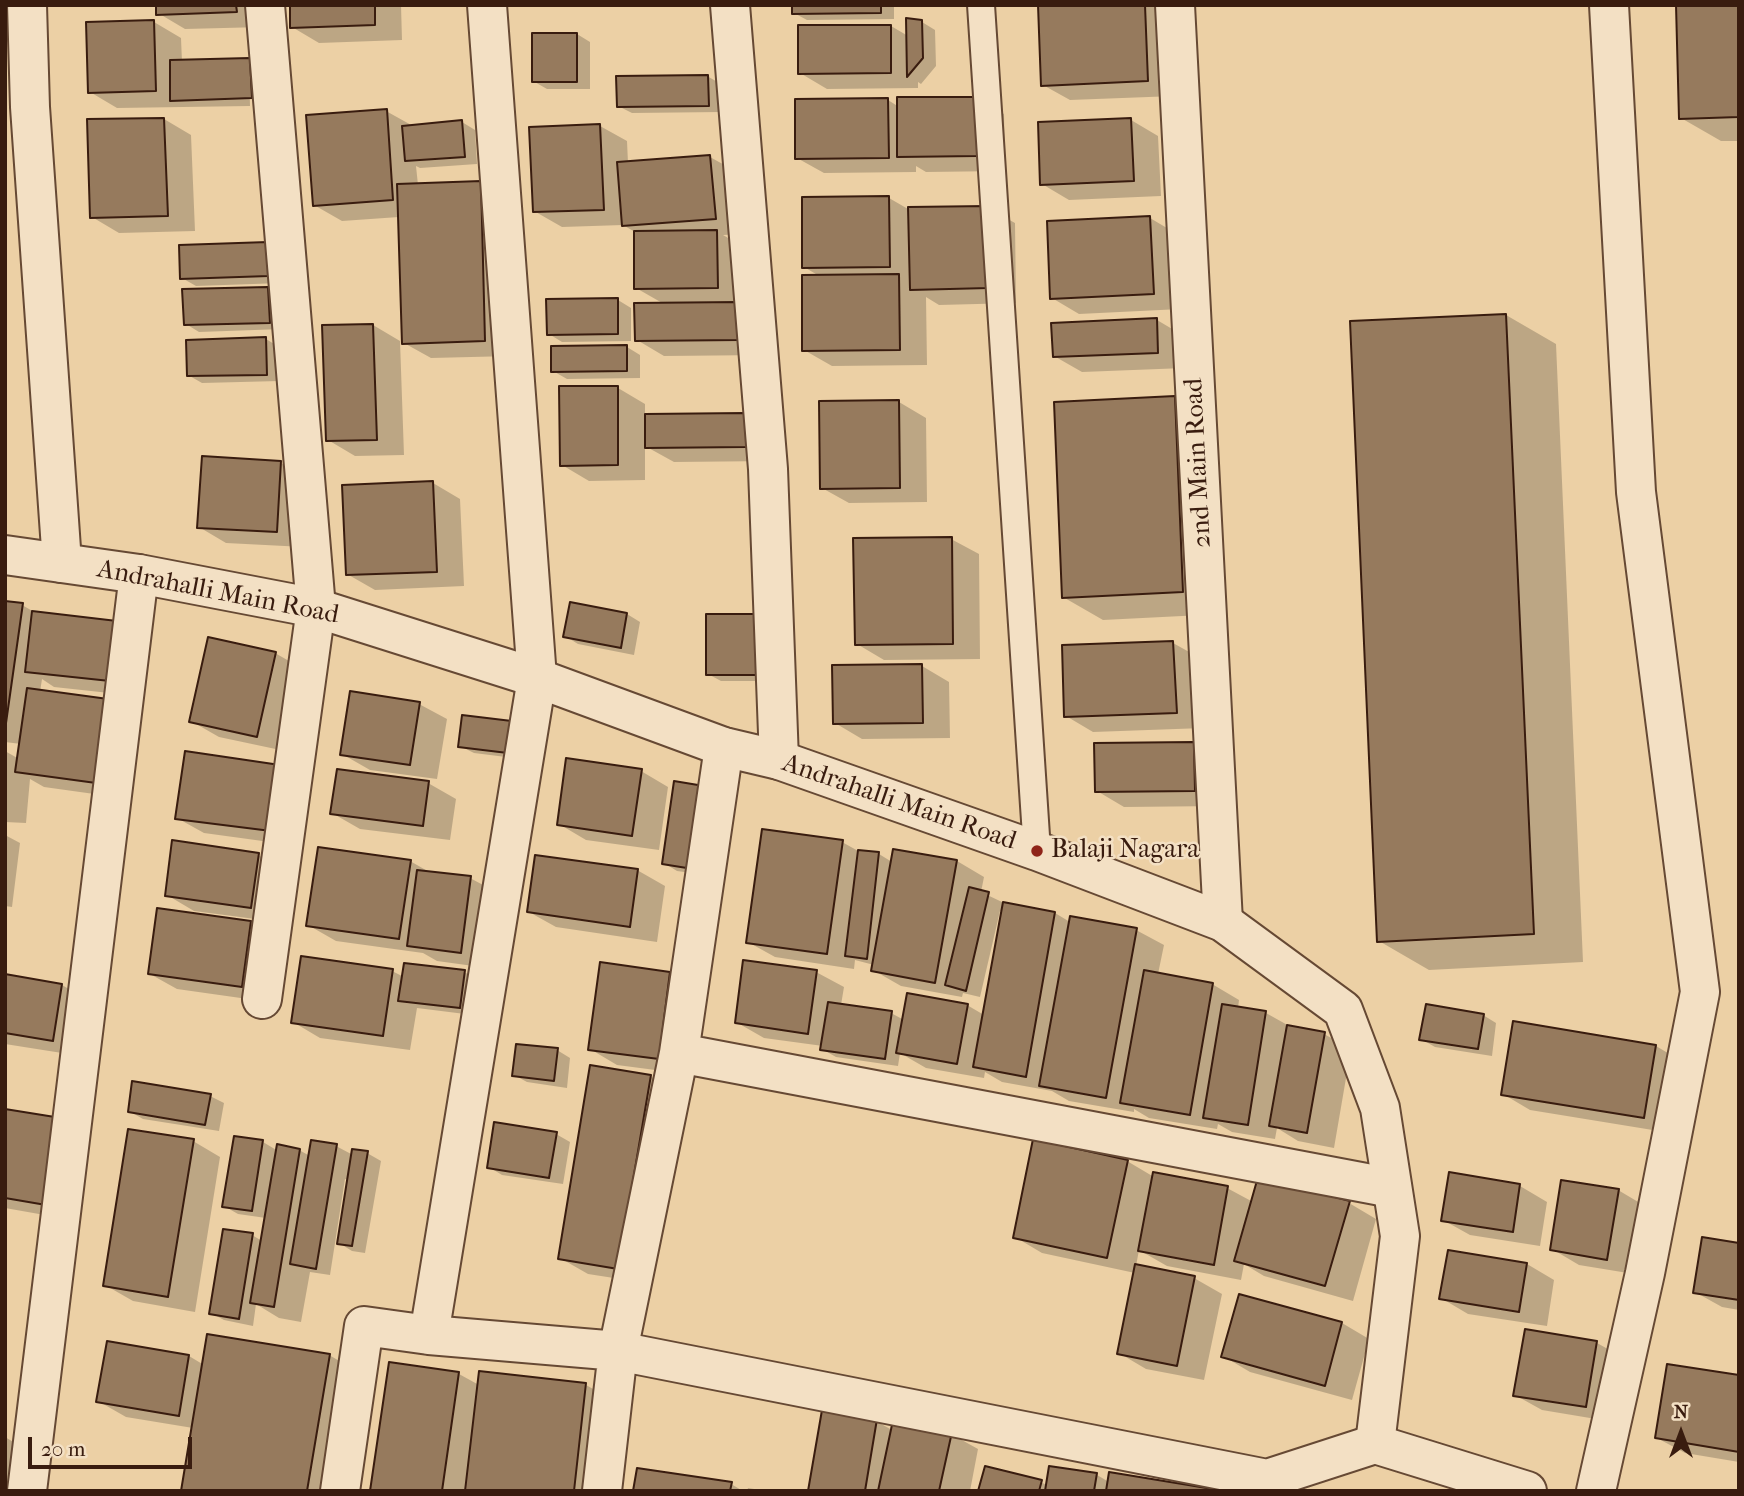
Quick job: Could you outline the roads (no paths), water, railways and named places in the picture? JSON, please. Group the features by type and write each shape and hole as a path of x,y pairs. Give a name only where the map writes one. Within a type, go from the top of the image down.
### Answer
{"street":[{"path":"27,5 30,107 62,563"},
{"path":"262,999 316,608 265,5"},
{"path":"429,1335 537,678 487,5"},
{"path":"730,5 768,469 779,760"},
{"name":"2nd Main Road","path":"1175,5 1223,922"},
{"path":"1596,1491 1644,1273 1700,992 1636,492 1609,5"},
{"name":"Andrahalli Main Road","path":"5,555 139,574 316,608 537,678 724,747 779,760 1037,851 1223,922 1343,1010 1380,1108 1400,1236 1375,1444"},
{"path":"27,1491 139,574"},
{"path":"602,1491 618,1351 679,1053 724,747"},
{"path":"679,1053 1392,1188"},
{"path":"340,1491 364,1326 429,1335 618,1351 1266,1485 1375,1444 1527,1491"}],"lane":[{"path":"981,5 1037,851"}],"place":[{"name":"Balaji Nagara","path":"1037,851"}]}
